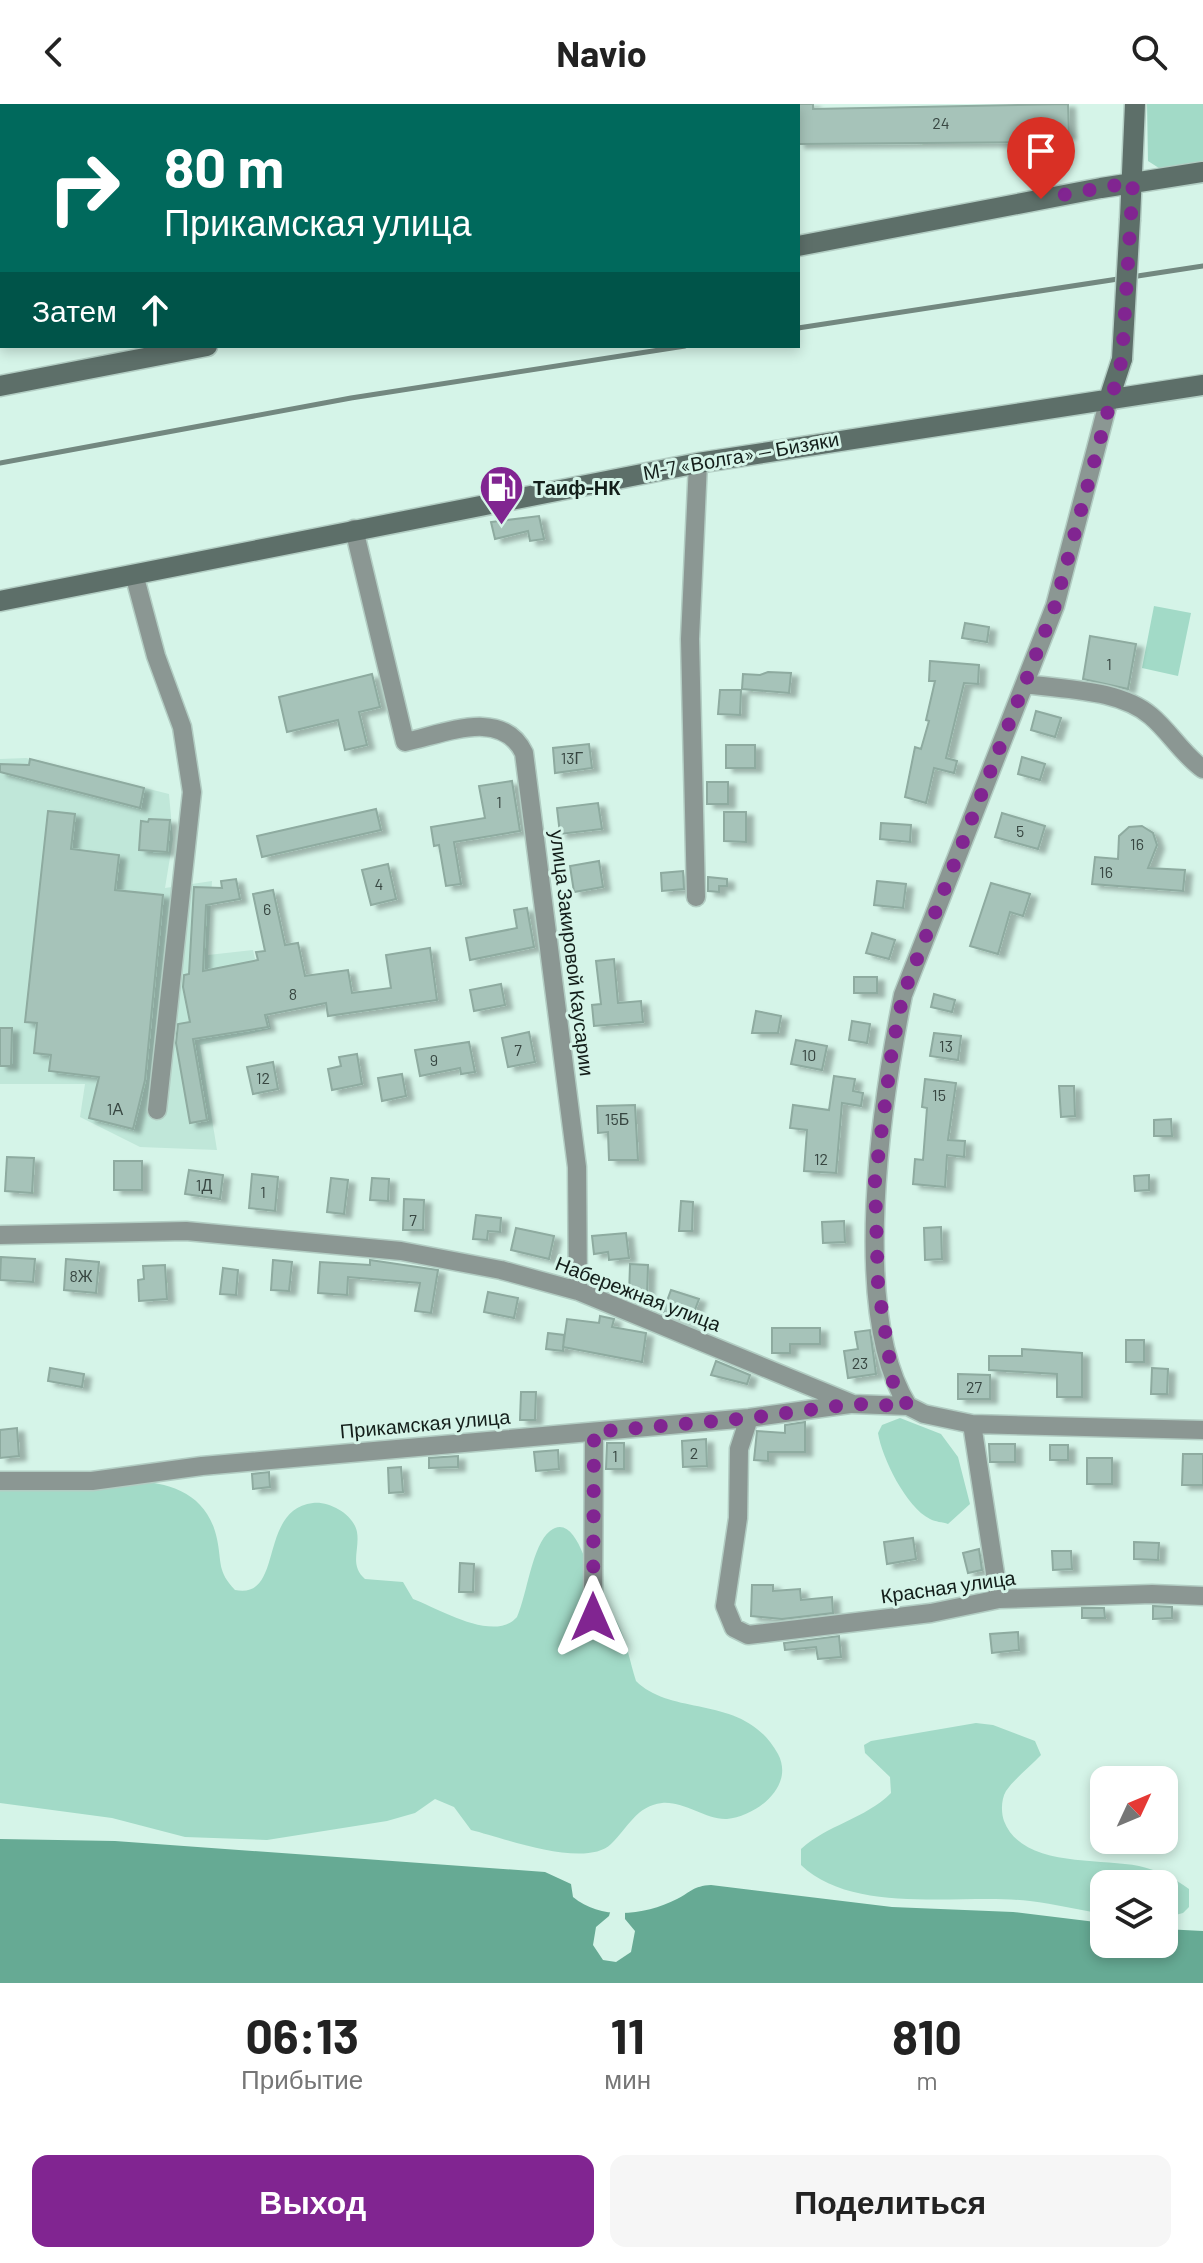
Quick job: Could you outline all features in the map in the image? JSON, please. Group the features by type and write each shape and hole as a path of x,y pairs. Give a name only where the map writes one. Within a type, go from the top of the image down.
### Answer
{"main road":[{"path":"1109,399 1122,359 1135,104"},
{"path":"800,246 1133,182 1203,172"},
{"path":"0,386 197,348"},
{"name":"М-7 «Волга» — Бизяки","path":"0,601 698,463 1203,385"}],"street":[{"path":"908,1406 893,1382 878,1285 875,1181 883,1106 903,995 1055,606 1109,399"},
{"path":"696,897 690,639 698,463"},
{"name":"улица Закировой Каусарии","path":"354,529 405,742 485,725 506,731 524,753 577,1167 578,1291"},
{"path":"134,574 156,656 182,727 192,792 157,1110"},
{"path":"1026,684 1127,700 1153,717 1178,748 1203,769"},
{"name":"Набережная улица","path":"0,1235 186,1231 401,1251 501,1270 578,1291 853,1404 908,1406 924,1414 972,1424 1203,1430"},
{"name":"Прикамская улица","path":"0,1481 92,1481 202,1466 749,1418 853,1404"},
{"name":"Красная улица","path":"749,1418 739,1449 738,1518 725,1606 734,1628 748,1635 931,1613 999,1599 1152,1594 1203,1596"},
{"path":"972,1424 999,1599"},
{"path":"593,1617 594,1432"}],"shaded area":[{"path":"1147,104 1203,104 1203,165 1162,170 1148,161"},
{"path":"1154,606 1191,613 1178,676 1142,668"},
{"path":"26,758 169,794 173,839 165,888 212,881 208,955 253,950 271,1029 200,1045 217,1150 140,1147 80,1117 85,1084 0,1084 0,759"},
{"path":"900,1418 941,1434 958,1457 970,1504 948,1524 932,1520 912,1504 884,1455 878,1433 882,1425"},
{"path":"132,1481 174,1488 197,1502 212,1524 223,1572 235,1590 250,1589 260,1582 284,1521 296,1509 320,1503 340,1510 355,1526 358,1539 356,1563 365,1579 403,1582 413,1599 466,1622 495,1627 517,1617 534,1559 544,1538 559,1527 567,1530 580,1548 598,1595 615,1618 636,1681 651,1692 669,1699 747,1722 764,1735 778,1754 782,1766 777,1788 761,1806 739,1817 727,1819 670,1803 653,1805 639,1813 611,1844 599,1851 583,1853 564,1853 523,1845 471,1830 454,1807 435,1799 415,1813 387,1821 267,1840 185,1837 112,1818 0,1803 0,1491"},
{"path":"976,1723 993,1725 1035,1741 1041,1755 1004,1794 1003,1818 1013,1836 1027,1847 1044,1854 1152,1870 1090,1870 1090,1912 1003,1899 879,1897 823,1881 801,1865 801,1849 822,1834 870,1809 891,1793 890,1777 865,1753 864,1745 871,1741"},
{"path":"0,1839 115,1841 545,1872 571,1884 573,1897 584,1905 610,1912 651,1909 696,1888 711,1885 892,1907 1013,1912 1090,1921 1090,1958 1178,1958 1178,1930 1203,1931 1203,1983 0,1983"},
{"path":"1178,1882 1189,1889 1189,1907 1178,1914"}],"pier":[{"path":"611,1909 625,1910 625,1919 635,1931 631,1952 616,1962 603,1960 593,1945 596,1927 609,1916"}],"building":[{"path":"800,104 813,104 813,109 1068,104 1069,135 1040,135 1040,142 800,144"},
{"path":"539,516 544,539 530,541 528,531 495,539 491,522"},
{"path":"965,623 989,627 987,642 962,638"},
{"path":"1090,636 1136,644 1128,689 1083,679"},
{"path":"930,661 979,665 978,684 964,683 946,758 957,761 954,773 934,768 926,803 905,797 915,747 921,749 929,721 926,720 935,681 929,681"},
{"path":"791,673 789,693 742,689 743,674"},
{"path":"372,674 380,707 359,712 367,745 345,750 338,720 287,732 279,697"},
{"path":"720,690 741,690 740,715 718,714"},
{"path":"1036,711 1061,718 1055,737 1031,730"},
{"path":"589,744 592,768 555,773 553,748"},
{"path":"726,745 755,745 755,768 726,768"},
{"path":"1022,757 1045,764 1040,780 1018,774"},
{"path":"30,759 144,788 140,808 0,772 0,764 29,765"},
{"path":"512,781 520,831 454,842 461,884 446,886 439,845 434,846 431,827 485,818 479,786"},
{"path":"707,782 728,782 728,804 707,804"},
{"path":"598,803 602,829 560,834 557,808"},
{"path":"376,809 381,830 262,857 257,836"},
{"path":"48,811 75,814 71,849 119,855 115,890 163,895 145,1080 133,1129 89,1118 99,1077 49,1071 51,1055 34,1053 37,1023 25,1022"},
{"path":"724,812 746,812 746,842 724,841"},
{"path":"1002,813 1045,826 1038,849 995,837"},
{"path":"149,819 170,820 167,852 139,850 141,821 148,822"},
{"path":"881,823 911,825 910,842 880,839"},
{"path":"1142,826 1153,833 1157,845 1148,868 1185,870 1183,891 1092,884 1095,857 1118,859 1119,836 1129,827"},
{"path":"599,861 603,887 574,892 570,866"},
{"path":"388,864 396,899 371,905 362,870"},
{"path":"683,871 684,889 662,891 661,873"},
{"path":"708,877 727,879 727,886 719,886 719,892 708,891"},
{"path":"236,879 240,899 206,905 203,971 258,960 256,952 265,951 253,894 273,890 285,945 298,943 305,976 348,970 352,993 391,988 386,955 430,948 437,1000 328,1016 326,1003 265,1015 268,1027 193,1039 207,1120 190,1123 176,1043 178,1024 190,1022 183,987 184,975 189,974 194,887 222,888 221,881"},
{"path":"877,881 906,884 903,908 874,905"},
{"path":"991,883 1030,894 1023,916 1010,912 998,954 970,946"},
{"path":"527,908 534,947 470,960 466,938 517,928 514,910"},
{"path":"872,933 895,940 889,959 866,953"},
{"path":"614,959 618,1003 641,1001 643,1022 594,1026 592,1005 601,1004 596,961"},
{"path":"854,977 877,977 877,993 854,993"},
{"path":"501,984 505,1005 474,1011 470,990"},
{"path":"934,994 955,1000 952,1012 931,1007"},
{"path":"756,1011 781,1016 778,1033 752,1033"},
{"path":"852,1021 870,1024 867,1043 849,1040"},
{"path":"0,1028 12,1028 11,1066 0,1066"},
{"path":"529,1032 535,1062 508,1067 502,1038"},
{"path":"934,1033 961,1036 958,1060 930,1056"},
{"path":"796,1040 827,1046 822,1070 791,1064"},
{"path":"469,1042 475,1072 461,1074 460,1068 420,1076 415,1050"},
{"path":"357,1054 362,1084 332,1090 328,1069 341,1066 339,1057"},
{"path":"273,1062 278,1089 253,1094 247,1067"},
{"path":"402,1074 406,1096 382,1101 378,1078"},
{"path":"834,1076 855,1079 853,1091 863,1093 861,1106 842,1103 836,1173 804,1171 807,1130 790,1128 793,1105 829,1110"},
{"path":"925,1079 956,1083 948,1140 965,1141 964,1157 947,1155 945,1187 913,1184 915,1159 923,1160 927,1108 922,1107"},
{"path":"1059,1086 1074,1086 1075,1116 1061,1117"},
{"path":"635,1105 638,1160 609,1160 608,1132 598,1133 597,1106"},
{"path":"1171,1119 1172,1136 1154,1136 1154,1120"},
{"path":"7,1157 34,1158 32,1193 5,1191"},
{"path":"114,1161 142,1161 142,1190 114,1190"},
{"path":"189,1170 223,1175 220,1199 185,1194"},
{"path":"252,1174 278,1177 275,1211 249,1208"},
{"path":"1149,1175 1149,1190 1135,1191 1134,1176"},
{"path":"331,1178 348,1180 344,1214 327,1212"},
{"path":"372,1178 389,1179 388,1201 370,1200"},
{"path":"404,1199 424,1200 423,1230 403,1230"},
{"path":"681,1201 693,1202 692,1231 679,1231"},
{"path":"476,1215 501,1218 500,1232 488,1231 487,1240 473,1239"},
{"path":"844,1221 845,1242 823,1243 822,1222"},
{"path":"941,1227 942,1259 925,1260 924,1228"},
{"path":"516,1228 554,1236 549,1259 511,1250"},
{"path":"626,1233 629,1258 609,1260 608,1252 594,1254 592,1236"},
{"path":"1,1257 35,1259 33,1282 0,1280"},
{"path":"66,1259 99,1262 96,1293 64,1290"},
{"path":"273,1260 292,1262 289,1291 271,1290"},
{"path":"370,1260 438,1270 431,1313 415,1311 420,1283 348,1277 347,1295 318,1293 320,1262 370,1265"},
{"path":"630,1264 648,1265 647,1296 629,1295"},
{"path":"165,1265 167,1299 139,1301 138,1280 144,1279 143,1266"},
{"path":"223,1268 238,1270 236,1295 220,1294"},
{"path":"671,1290 699,1299 690,1323 663,1312"},
{"path":"488,1292 518,1298 514,1318 484,1312"},
{"path":"600,1316 614,1319 612,1327 646,1333 642,1362 563,1347 567,1319 599,1323"},
{"path":"772,1328 820,1328 820,1344 790,1344 790,1353 772,1353"},
{"path":"870,1330 876,1374 848,1378 844,1351 858,1349 855,1332"},
{"path":"548,1333 564,1335 563,1351 546,1349"},
{"path":"1126,1340 1144,1340 1144,1362 1126,1362"},
{"path":"1022,1349 1082,1353 1082,1397 1057,1397 1057,1374 989,1370 989,1356 1022,1356"},
{"path":"716,1361 750,1375 747,1384 711,1375"},
{"path":"50,1368 84,1374 82,1387 48,1381"},
{"path":"1152,1368 1168,1369 1167,1394 1151,1394"},
{"path":"958,1374 990,1375 990,1399 958,1399"},
{"path":"521,1392 536,1392 535,1420 520,1420"},
{"path":"805,1422 805,1452 768,1452 768,1461 754,1460 757,1431 785,1433 785,1425"},
{"path":"17,1428 19,1456 0,1458 0,1430"},
{"path":"706,1439 707,1466 683,1467 682,1441"},
{"path":"607,1443 624,1443 624,1469 606,1469"},
{"path":"989,1444 1015,1444 1015,1462 990,1462"},
{"path":"1050,1445 1068,1445 1068,1460 1050,1460"},
{"path":"558,1450 559,1469 536,1471 534,1452"},
{"path":"1183,1454 1203,1454 1203,1485 1182,1485"},
{"path":"458,1456 458,1467 429,1468 429,1458"},
{"path":"1087,1458 1112,1458 1112,1484 1087,1484"},
{"path":"401,1467 403,1492 389,1493 388,1468"},
{"path":"269,1472 270,1487 253,1489 252,1474"},
{"path":"913,1538 916,1559 887,1564 884,1542"},
{"path":"1134,1542 1159,1543 1158,1560 1134,1559"},
{"path":"979,1549 982,1570 968,1573 963,1553"},
{"path":"1052,1551 1071,1551 1072,1569 1053,1570"},
{"path":"460,1563 474,1564 473,1592 459,1592"},
{"path":"752,1585 773,1585 773,1591 800,1589 801,1600 832,1597 833,1613 782,1619 751,1616"},
{"path":"1153,1606 1172,1607 1172,1618 1153,1619"},
{"path":"1082,1608 1104,1608 1105,1618 1082,1618"},
{"path":"1018,1632 1019,1650 992,1653 990,1634"},
{"path":"839,1636 841,1657 818,1659 816,1647 785,1650 784,1643"}],"railway":[{"path":"800,328 1203,266"},
{"path":"0,463 351,398 672,348"}],"place":[{"name":"Таиф-НК","path":"502,527"}],"route":[{"path":"593,1617 594,1432 749,1418 853,1404 908,1406 893,1382 886,1354 878,1285 875,1181 883,1106 903,995 1055,606 1122,359 1133,182 1041,199"}]}
